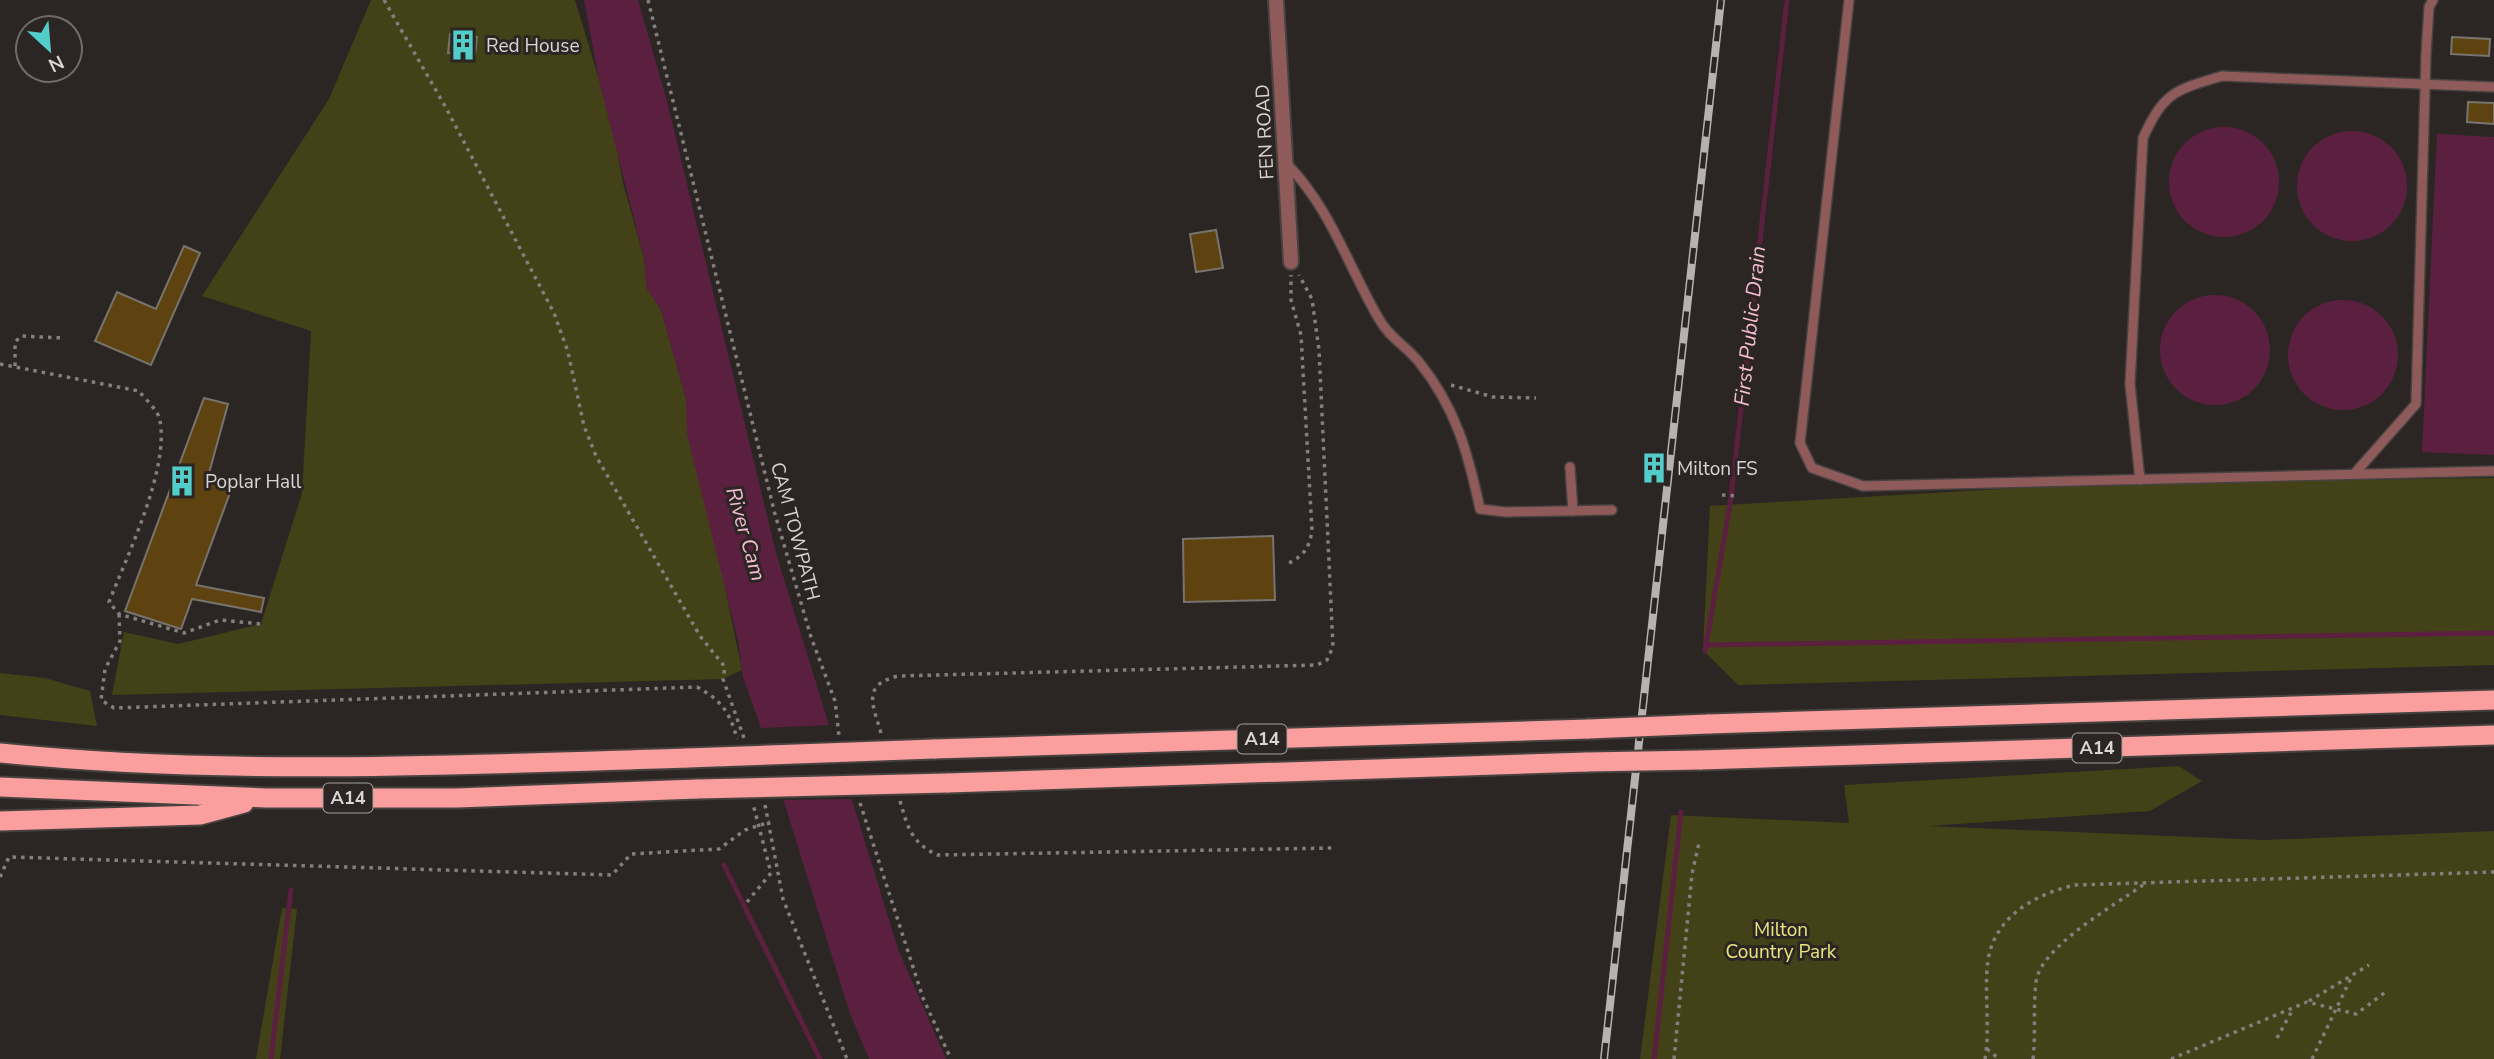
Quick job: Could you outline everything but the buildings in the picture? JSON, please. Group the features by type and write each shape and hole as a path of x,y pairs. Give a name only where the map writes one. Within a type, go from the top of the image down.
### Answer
{"highway":[{"name":"A14","path":"0,753 185,764 311,766 687,758 2494,700"},
{"name":"A14","path":"0,787 266,798 457,798 2494,735"},
{"name":"A14","path":"0,821 200,815 266,798"}],"street":[{"name":"FEN ROAD","path":"1276,0 1291,262"}],"lane":[{"path":"1849,0 1800,443 1812,468 1863,486 2494,471"},
{"path":"2355,473 2416,404 2429,7 2433,0"},
{"path":"2140,480 2130,384 2143,138 2156,109 2179,88 2222,76 2494,87"},
{"path":"1285,162 1326,213 1381,322 1442,392 1468,451 1480,509 1612,510"},
{"path":"1570,467 1573,511"}],"path":[{"path":"384,0 444,106 554,313 568,352 584,426 596,456 700,636 725,667 723,679 748,750"},
{"name":"CAM TOWPATH","path":"648,0 775,514 811,637 835,701 839,736"},
{"path":"1289,563 1303,554 1310,542 1312,530 1301,335 1291,300 1291,262"},
{"path":"883,740 872,700 874,689 882,680 898,676 1317,665 1327,660 1333,647 1319,349 1312,299 1291,262"},
{"path":"15,366 15,342 21,337 63,338"},
{"path":"0,364 139,391 160,419 158,463 142,517 109,603 120,614 184,633 220,620 261,624"},
{"path":"1432,379 1493,397 1535,398"},
{"path":"1722,495 1738,496"},
{"path":"120,614 120,641 106,669 101,700 114,708 697,687 720,700 733,722 739,748"},
{"path":"898,794 909,834 919,846 937,855 1332,848"},
{"path":"762,798 770,822 783,899 847,1059"},
{"path":"747,902 771,873 752,799"},
{"path":"859,803 923,998 951,1059"},
{"path":"0,877 9,857 612,875 631,854 719,849 745,830 770,822"},
{"path":"1674,1059 1692,874 1699,843"},
{"path":"1985,1059 1990,951 2007,920 2033,898 2053,890 2076,885 2494,872"},
{"path":"2033,1059 2036,980 2042,964 2059,945 2145,884"},
{"path":"2171,1059 2307,1002 2351,978 2368,965"},
{"path":"2312,1059 2351,978"},
{"path":"2307,1002 2356,1014 2387,991"},
{"path":"2277,1038 2286,1016 2294,1008"},
{"path":"1987,1049 1999,1059"}],"green space":[{"path":"371,0 575,0 611,119 623,183 644,258 647,289 661,310 686,399 742,670 723,679 112,695 124,632 178,644 261,624 302,493 311,331 202,296 329,99"},
{"path":"2494,478 2494,665 1738,685 1703,650 1710,506 2100,483"},
{"path":"0,673 45,678 90,691 97,726 0,715"},
{"name":"Milton Country Park","path":"2179,766 2202,781 2150,811 1928,826 2264,840 2494,831 2494,1059 1640,1059 1671,815 1849,823 1844,785"},
{"path":"282,908 297,909 280,1059 256,1059"}],"water":[{"name":"River Cam","path":"584,0 638,0 667,101 776,553 898,949 946,1059 869,1059 850,1014 743,677 738,641 687,434 686,399 661,310 647,289 644,258 600,85"},
{"path":"2224,127 2245,131 2263,143 2275,161 2279,182 2275,203 2263,221 2245,233 2224,237 2203,233 2185,221 2173,203 2169,182 2173,161 2185,143 2203,131"},
{"path":"2352,131 2373,135 2391,147 2403,165 2407,186 2403,207 2391,225 2373,237 2352,241 2331,237 2313,225 2301,207 2297,186 2301,165 2313,147 2331,135"},
{"path":"2437,134 2494,137 2494,455 2422,452"},
{"path":"2215,295 2236,299 2254,311 2266,329 2270,350 2266,371 2254,389 2236,401 2215,405 2194,401 2176,389 2164,371 2160,350 2164,329 2176,311 2194,299"},
{"path":"2343,300 2364,304 2382,316 2394,334 2398,355 2394,376 2382,394 2364,406 2343,410 2322,406 2304,394 2292,376 2288,355 2292,334 2304,316 2322,304"}],"pier":[{"path":"830,725 853,799 783,800 761,728"}],"waterway":[{"name":"First Public Drain","path":"1705,651 1731,498 1787,0"},
{"path":"1706,645 2494,633"},
{"path":"1654,1059 1681,812"},
{"path":"724,865 820,1059"},
{"path":"271,1059 291,890"}],"railway":[{"path":"1604,1059 1721,0"}],"place":[{"name":"Red House","path":"463,45"},
{"name":"Milton FS","path":"1654,468"},
{"name":"Poplar Hall","path":"182,481"}]}
